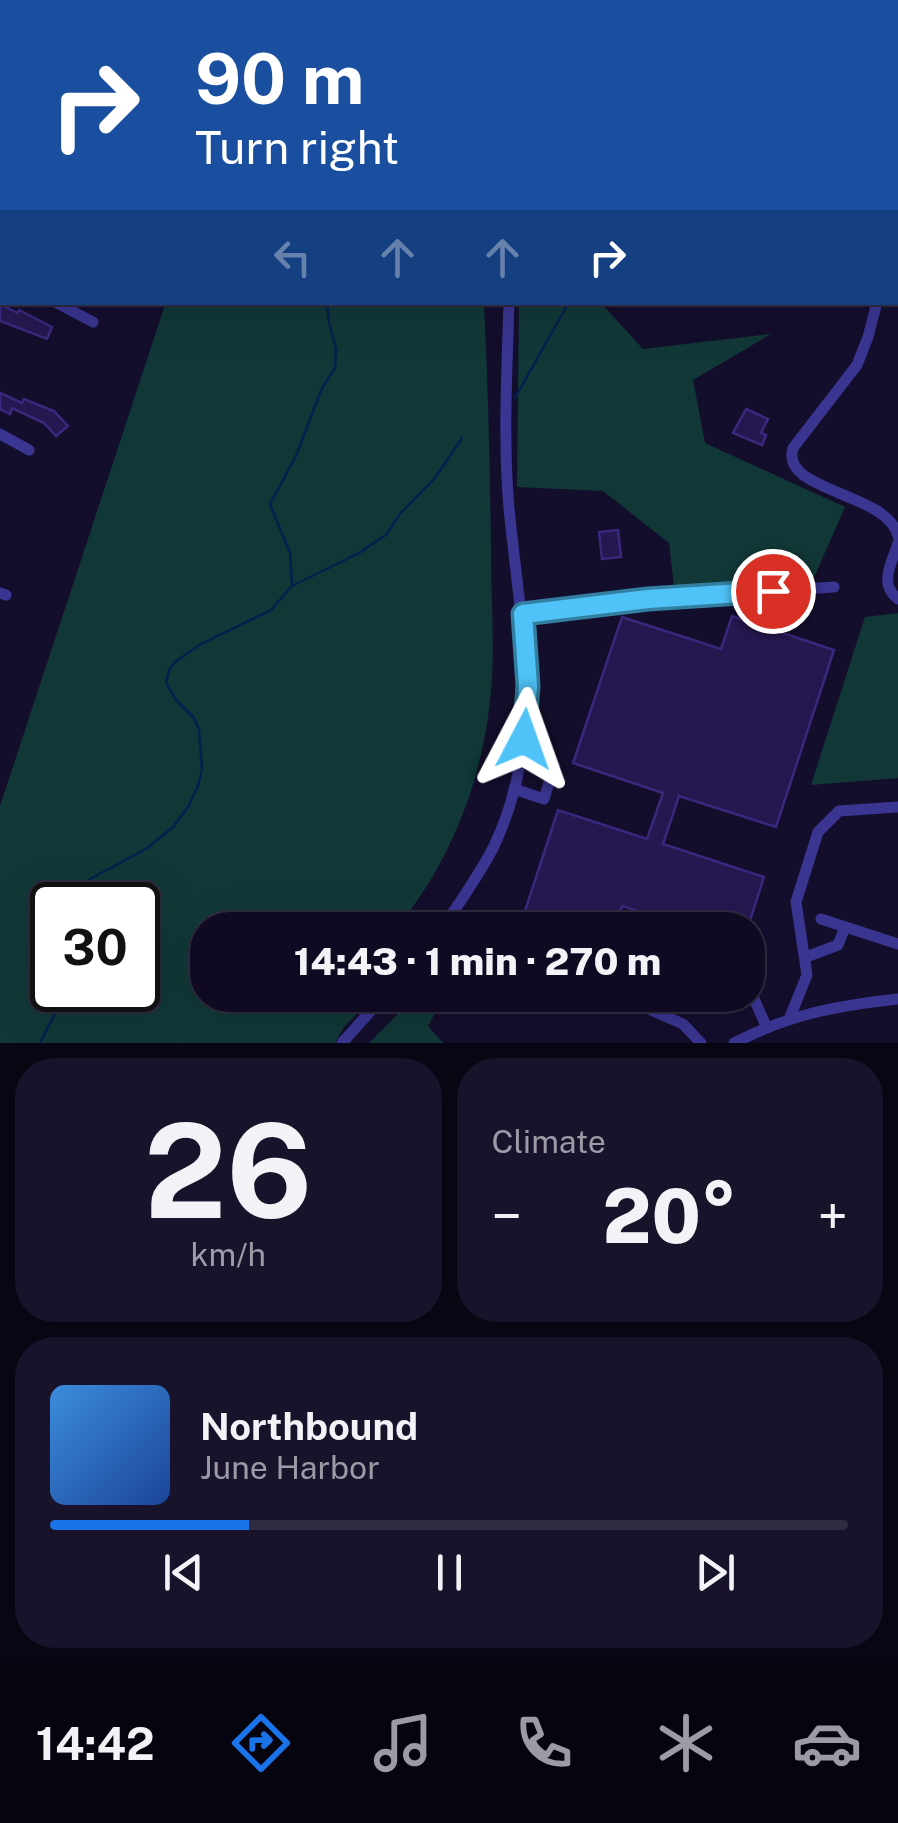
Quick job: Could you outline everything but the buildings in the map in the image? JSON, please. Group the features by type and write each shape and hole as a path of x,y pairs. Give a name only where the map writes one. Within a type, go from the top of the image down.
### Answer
{"street":[{"path":"61,305 93,322"},
{"path":"453,912 487,859 514,789 528,686 505,435 509,305"},
{"path":"876,305 856,366 793,448 791,461 796,472 884,513 894,523 898,539 886,580 888,591 898,599"},
{"path":"0,434 29,450"},
{"path":"523,614 648,599 834,587"},
{"path":"514,789 544,799 554,766 521,754"},
{"path":"790,1017 806,984 806,957 796,902 824,823 839,811 898,807"},
{"path":"821,918 898,944"},
{"path":"806,957 838,945 845,926"},
{"path":"734,1043 790,1017 838,1006 898,1000"},
{"path":"342,1043 370,1012"},
{"path":"656,1012 683,1024 701,1043"},
{"path":"760,1012 767,1028"}],"green space":[{"path":"165,305 484,305 492,677 475,779 450,843 409,912 190,912 190,1012 359,1012 335,1043 0,1043 0,806"},
{"path":"519,305 603,305 643,349 771,334 693,380 705,443 845,507 812,582 674,586 669,543 603,491 517,487"},
{"path":"898,613 898,778 811,785 865,617"},
{"path":"400,1012 436,1012 428,1026 443,1043 369,1043"}],"waterway":[{"path":"292,584 290,553 270,504 296,456 322,388 335,368 336,349 327,305"},
{"path":"515,398 567,305"},
{"path":"86,882 146,849 173,827 198,786 202,769 199,729 166,683 175,662 201,644 271,610 292,586 359,553 387,534 399,515 435,478 462,438"},
{"path":"40,1043 56,1012"}],"route":[{"path":"524,739 528,686 523,614 648,599 773,591"}]}
